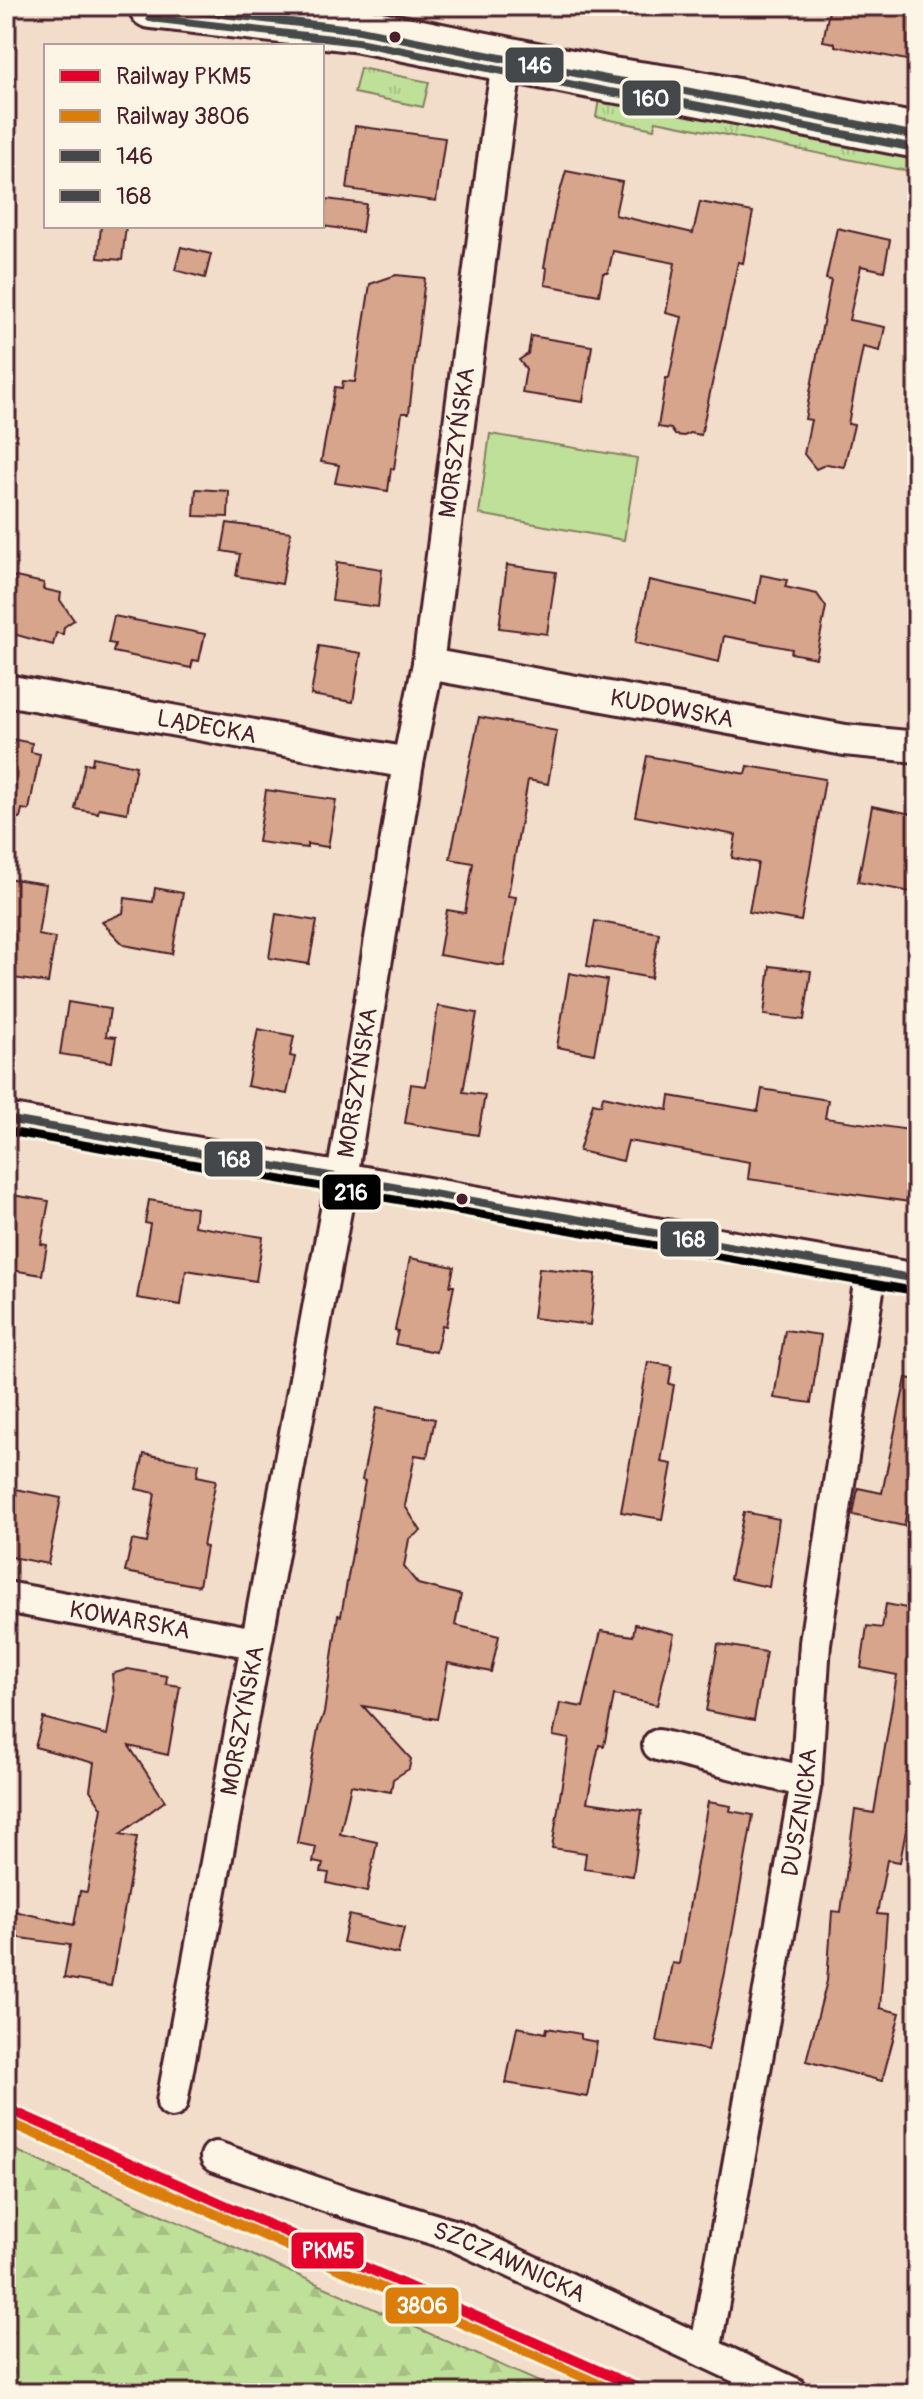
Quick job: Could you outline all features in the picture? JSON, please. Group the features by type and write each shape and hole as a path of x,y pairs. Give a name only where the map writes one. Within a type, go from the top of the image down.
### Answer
{"street":[{"path":"151,6 232,10 360,30 917,136"},
{"name":"MORSZYŃSKA","path":"172,2102 342,1178 408,763 428,664 508,60"},
{"name":"KUDOWSKA","path":"428,664 845,740 917,747"},
{"name":"LĄDECKA","path":"6,690 408,763"},
{"path":"6,1119 917,1279"},
{"name":"DUSZNICKA","path":"705,2352 806,1782 815,1643 871,1270"},
{"name":"KOWARSKA","path":"6,1597 255,1643"},
{"path":"658,1745 806,1782"},
{"name":"SZCZAWNICKA","path":"216,2157 337,2200 456,2236 793,2393"}],"green space":[{"path":"360,68 429,82 423,107 354,93"},
{"path":"599,99 917,155 917,173 656,121 654,129 596,117"},
{"path":"490,434 637,458 624,540 479,514"},
{"path":"6,2146 564,2393 6,2393"}],"building":[{"path":"830,6 917,6 917,62 823,41"},
{"path":"355,126 445,138 436,201 347,189"},
{"path":"566,171 622,182 615,215 693,233 700,202 753,212 743,263 738,262 701,435 675,435 671,429 658,427 666,378 669,378 682,317 666,313 675,263 613,251 608,273 603,273 599,295 545,285 547,268 544,267"},
{"path":"326,199 366,204 362,232 324,226"},
{"path":"101,228 126,228 122,260 98,258"},
{"path":"837,228 890,240 884,271 861,266 849,320 885,327 880,351 863,347 848,424 854,425 844,467 827,464 816,469 804,454 811,420 805,419 831,280 826,279"},
{"path":"181,247 211,254 205,278 175,270"},
{"path":"396,275 425,278 409,413 402,413 388,491 335,483 339,465 321,462 335,387 342,388 343,381 355,382 370,284"},
{"path":"531,336 592,346 583,402 522,393 526,369 519,360 528,354"},
{"path":"196,489 229,491 228,517 194,516"},
{"path":"227,523 291,532 282,584 236,576 240,554 222,551"},
{"path":"337,562 382,569 378,607 332,601"},
{"path":"507,565 556,572 547,634 499,628"},
{"path":"6,575 44,583 43,589 61,593 60,600 74,620 64,627 63,634 56,633 53,645 6,632"},
{"path":"761,575 787,580 785,587 817,594 826,607 816,658 791,653 792,649 724,636 719,662 635,643 649,580 756,603"},
{"path":"114,616 205,634 199,661 193,660 191,668 113,652 115,644 108,643"},
{"path":"319,646 361,653 353,702 311,695"},
{"path":"479,717 557,731 548,784 528,780 508,896 516,897 504,966 439,955 447,910 465,913 473,863 450,859"},
{"path":"6,738 32,743 31,752 40,754 29,810 22,809 20,818 6,817"},
{"path":"647,756 746,774 748,766 825,779 801,921 749,912 758,863 732,858 736,835 635,816"},
{"path":"93,757 136,766 127,813 99,808 98,813 75,809 85,763 92,764"},
{"path":"266,790 336,800 328,847 307,844 307,848 258,842"},
{"path":"872,806 917,815 917,893 858,882"},
{"path":"6,878 46,884 38,935 55,938 48,983 6,977"},
{"path":"155,888 183,893 172,954 124,945 102,922 123,913 125,898 153,902"},
{"path":"276,914 317,921 309,964 269,958"},
{"path":"595,921 659,933 651,978 587,966"},
{"path":"770,966 811,971 804,1020 764,1015"},
{"path":"569,973 607,980 594,1054 557,1047"},
{"path":"68,1002 110,1009 106,1036 116,1037 112,1062 60,1054"},
{"path":"438,1006 477,1013 463,1092 485,1095 478,1135 405,1123 411,1084 426,1086"},
{"path":"258,1029 294,1036 290,1056 295,1057 287,1094 247,1086"},
{"path":"762,1089 828,1100 825,1118 917,1131 917,1203 748,1179 750,1162 628,1141 623,1161 579,1151 593,1103 601,1105 603,1096 668,1110 670,1096 758,1111"},
{"path":"6,1194 49,1201 41,1244 47,1245 42,1275 6,1269"},
{"path":"149,1200 196,1208 194,1226 263,1237 256,1281 186,1270 181,1305 137,1298 150,1224 145,1223"},
{"path":"410,1258 454,1267 450,1286 454,1286 446,1326 442,1325 436,1352 395,1344 398,1331 395,1330"},
{"path":"539,1268 596,1274 590,1325 533,1318"},
{"path":"785,1330 821,1335 811,1403 774,1398"},
{"path":"648,1362 672,1366 669,1384 674,1385 661,1462 672,1464 662,1519 621,1512"},
{"path":"906,1378 917,1380 917,1462 904,1526 853,1515 858,1488 882,1493"},
{"path":"377,1407 435,1419 427,1457 415,1455 405,1506 421,1531 409,1539 404,1567 418,1584 461,1595 455,1625 499,1636 491,1672 448,1663 437,1719 363,1706 411,1759 409,1769 393,1779 391,1792 351,1785 340,1834 377,1842 367,1892 327,1883 329,1873 321,1872 323,1864 313,1862 316,1847 297,1843 318,1729 324,1713 338,1615 341,1616"},
{"path":"144,1454 199,1464 197,1476 216,1480 199,1586 125,1572 132,1540 147,1543 155,1493 136,1489"},
{"path":"6,1487 61,1498 48,1564 6,1556"},
{"path":"744,1512 779,1519 769,1587 730,1579"},
{"path":"886,1604 917,1610 917,1772 900,1862 887,1860 877,1914 887,1915 880,2008 900,2013 882,2081 806,2061 827,1981 832,1911 841,1912 855,1810 874,1813 897,1675 861,1668 867,1626 882,1628"},
{"path":"635,1624 674,1634 657,1705 614,1695 604,1746 599,1745 587,1802 642,1810 633,1876 584,1869 586,1853 552,1848 569,1739 553,1736 560,1703 583,1707 601,1631 633,1636"},
{"path":"718,1644 766,1652 754,1720 706,1711"},
{"path":"128,1669 167,1676 166,1684 180,1686 168,1755 129,1746 165,1801 120,1834 137,1837 111,1986 64,1978 70,1945 6,1936 6,1909 74,1925 80,1891 87,1892 102,1808 90,1790 94,1763 35,1747 43,1718 107,1735 114,1696 112,1674"},
{"path":"708,1802 731,1806 730,1811 753,1815 708,2050 657,2041 672,1963 679,1964"},
{"path":"349,1915 404,1928 398,1954 343,1942"},
{"path":"517,2027 546,2033 547,2028 581,2034 581,2039 597,2042 587,2097 506,2083"}],"rail line":[{"name":"PKM5","path":"6,2108 649,2393"},
{"name":"3806","path":"6,2121 619,2393"}],"transit line":[{"name":"146","path":"151,6 360,30 917,136"},
{"name":"160","path":"150,18 358,42 915,148"},
{"name":"168","path":"6,1119 917,1279"},
{"name":"216","path":"6,1131 915,1291"}]}
